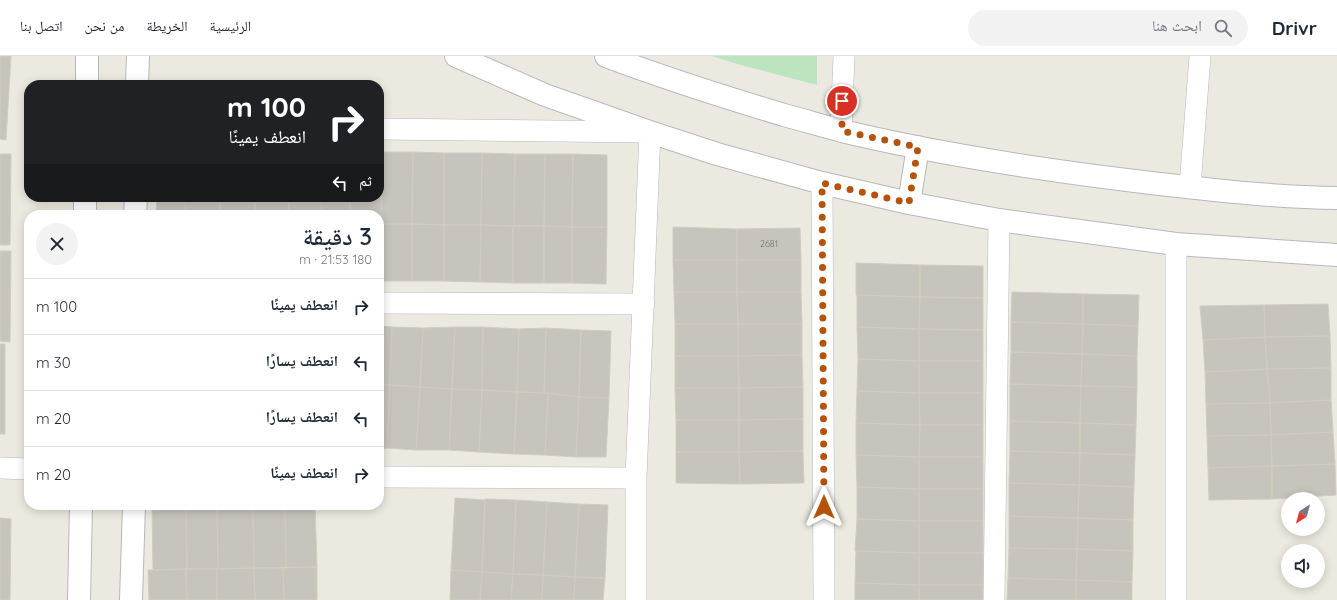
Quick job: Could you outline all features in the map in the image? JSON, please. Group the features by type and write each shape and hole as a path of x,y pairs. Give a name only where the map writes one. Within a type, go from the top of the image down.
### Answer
{"street":[{"path":"87,56 87,80"},
{"path":"137,80 138,56"},
{"path":"456,56 544,95 717,154 822,183 909,203 999,220 1176,244 1337,255"},
{"path":"606,56 646,71 749,105 842,131 918,147 1048,170 1190,187 1307,197 1337,198"},
{"path":"842,131 844,56"},
{"path":"1190,187 1200,56"},
{"path":"384,129 650,132"},
{"path":"636,600 636,478 650,132"},
{"path":"909,203 918,147"},
{"path":"822,183 824,600"},
{"path":"994,600 999,220"},
{"path":"1176,244 1176,600"},
{"path":"384,303 644,304"},
{"path":"0,468 24,469"},
{"path":"384,477 636,478"},
{"path":"79,600 81,510"},
{"path":"131,600 134,510"}],"green space":[{"path":"712,56 817,56 817,85 737,64"}],"building":[{"path":"0,56 11,56 6,140 0,139"},
{"path":"384,152 413,152 412,224 384,224 384,210 381,210 381,202 384,202"},
{"path":"413,152 444,153 444,225 412,224"},
{"path":"444,153 482,153 481,225 444,225"},
{"path":"482,153 515,154 514,226 481,225"},
{"path":"0,154 11,154 10,245 0,245"},
{"path":"515,154 545,154 544,226 514,226"},
{"path":"545,154 573,154 572,227 544,226"},
{"path":"573,154 607,155 607,227 572,227"},
{"path":"157,202 186,202 185,210 156,210"},
{"path":"186,202 220,202 220,210 185,210"},
{"path":"220,202 255,202 255,210 220,210"},
{"path":"255,202 289,202 289,210 255,210"},
{"path":"289,202 322,202 321,210 289,210"},
{"path":"322,202 350,202 350,210 321,210"},
{"path":"350,202 381,202 381,210 350,210"},
{"path":"384,224 412,224 412,281 384,281"},
{"path":"412,224 444,225 444,281 412,281"},
{"path":"444,225 481,225 480,282 444,281"},
{"path":"481,225 513,226 513,283 480,282"},
{"path":"513,226 544,226 544,283 513,283"},
{"path":"544,226 572,227 572,283 544,283"},
{"path":"572,227 607,227 606,284 572,283"},
{"path":"673,227 737,229 737,260 673,260"},
{"path":"800,228 801,260 737,260 737,229"},
{"path":"0,251 11,251 10,342 0,341"},
{"path":"673,260 737,260 737,292 674,292"},
{"path":"737,260 801,260 801,292 737,292"},
{"path":"856,263 920,265 920,297 856,295"},
{"path":"920,265 983,266 983,298 920,297"},
{"path":"674,292 737,292 738,324 675,324"},
{"path":"737,292 801,292 802,324 738,324"},
{"path":"1012,292 1083,294 1083,324 1011,322"},
{"path":"1083,294 1139,295 1138,326 1083,324"},
{"path":"857,295 920,297 919,329 857,327"},
{"path":"920,297 983,298 983,330 919,329"},
{"path":"1328,304 1330,336 1265,337 1264,305"},
{"path":"1264,305 1265,337 1203,340 1200,306"},
{"path":"1011,322 1083,324 1082,354 1011,352"},
{"path":"675,324 738,324 738,356 675,356"},
{"path":"738,324 802,324 802,355 738,356"},
{"path":"1083,324 1138,326 1137,356 1082,354"},
{"path":"384,326 392,327 390,385 384,384"},
{"path":"392,327 423,328 420,387 390,385"},
{"path":"455,327 452,389 420,387 423,328"},
{"path":"455,327 483,327 482,390 452,389"},
{"path":"483,327 519,329 517,392 482,390"},
{"path":"857,327 919,329 919,361 858,359"},
{"path":"546,328 544,393 517,392 519,329"},
{"path":"546,328 581,330 579,397 544,393"},
{"path":"919,329 983,330 983,361 919,361"},
{"path":"581,330 611,331 609,398 579,397"},
{"path":"1330,336 1331,368 1267,369 1265,337"},
{"path":"1265,337 1267,369 1205,372 1203,340"},
{"path":"0,344 5,344 5,434 0,434"},
{"path":"1011,352 1082,354 1081,386 1010,384"},
{"path":"1082,354 1137,356 1137,387 1081,386"},
{"path":"802,355 803,387 739,388 738,356"},
{"path":"675,356 738,356 739,388 675,388"},
{"path":"858,359 919,361 919,393 857,391"},
{"path":"919,361 983,361 983,393 919,393"},
{"path":"1331,368 1331,400 1270,403 1267,369"},
{"path":"1267,369 1270,403 1206,404 1205,372"},
{"path":"384,384 390,385 387,448 384,448"},
{"path":"1010,384 1081,386 1080,423 1010,421"},
{"path":"390,385 420,387 416,450 387,448"},
{"path":"1081,386 1137,387 1136,425 1080,423"},
{"path":"420,387 452,389 449,450 416,450"},
{"path":"803,387 803,419 739,420 739,388"},
{"path":"675,388 739,388 739,420 676,420"},
{"path":"452,389 482,390 479,452 449,450"},
{"path":"482,390 517,392 514,454 479,452"},
{"path":"857,391 919,393 920,425 856,423"},
{"path":"517,392 548,393 545,455 514,454"},
{"path":"548,393 579,397 576,457 545,455"},
{"path":"919,393 983,393 983,425 920,425"},
{"path":"579,397 609,398 606,457 576,457"},
{"path":"1331,400 1333,432 1271,435 1270,403"},
{"path":"1270,403 1271,435 1207,436 1206,404"},
{"path":"803,419 803,451 739,452 739,420"},
{"path":"676,420 739,420 739,452 676,452"},
{"path":"1010,421 1080,423 1080,453 1010,451"},
{"path":"856,423 920,425 919,457 856,455"},
{"path":"1080,423 1136,425 1135,455 1080,453"},
{"path":"920,425 983,425 983,457 919,457"},
{"path":"1333,432 1335,464 1272,466 1271,435"},
{"path":"1271,435 1272,466 1208,468 1207,436"},
{"path":"803,451 804,483 740,484 739,452"},
{"path":"1010,451 1080,453 1079,485 1009,483"},
{"path":"676,452 739,452 740,484 676,483"},
{"path":"1080,453 1135,455 1134,487 1079,485"},
{"path":"856,455 919,457 919,489 857,487"},
{"path":"919,457 983,457 983,489 919,489"},
{"path":"1335,464 1336,495 1325,496 1325,492 1281,492 1281,498 1272,499 1272,466"},
{"path":"1272,466 1272,499 1209,500 1208,468"},
{"path":"1009,483 1079,485 1078,518 1009,516"},
{"path":"1079,485 1134,487 1133,520 1078,518"},
{"path":"857,487 919,489 919,521 857,519"},
{"path":"919,489 983,489 983,521 919,521"},
{"path":"455,498 485,500 482,572 451,570"},
{"path":"485,499 516,500 513,574 482,572"},
{"path":"516,500 547,502 543,575 513,574"},
{"path":"547,502 579,504 575,577 543,575"},
{"path":"579,504 608,505 605,578 575,577"},
{"path":"152,510 186,510 187,569 153,570"},
{"path":"186,510 217,510 218,569 187,569"},
{"path":"217,510 253,510 254,568 218,569"},
{"path":"253,510 285,510 286,567 254,568"},
{"path":"285,510 315,510 317,567 286,567"},
{"path":"1009,516 1078,518 1077,549 1009,548"},
{"path":"0,518 11,519 10,600 0,600"},
{"path":"1078,518 1133,520 1133,551 1077,549"},
{"path":"857,519 919,521 919,553 855,551"},
{"path":"919,521 983,521 983,553 919,553"},
{"path":"1009,548 1077,549 1076,580 1008,578"},
{"path":"1077,549 1133,551 1132,582 1076,580"},
{"path":"856,551 919,553 919,585 855,583"},
{"path":"919,553 983,553 983,585 919,585"},
{"path":"317,567 317,600 284,600 283,568"},
{"path":"254,568 283,568 284,600 255,600"},
{"path":"254,568 255,600 217,600 217,569"},
{"path":"186,569 217,569 217,600 187,600"},
{"path":"186,569 187,600 149,600 148,570"},
{"path":"451,570 482,572 480,600 450,600"},
{"path":"482,572 513,574 511,600 480,600"},
{"path":"513,574 543,575 542,600 511,600"},
{"path":"543,575 575,577 574,600 542,600"},
{"path":"575,577 605,578 603,600 574,600"},
{"path":"1008,578 1076,580 1076,600 1007,600"},
{"path":"1076,580 1132,582 1132,600 1076,600"},
{"path":"855,583 919,585 919,600 855,600"},
{"path":"919,585 983,585 983,600 919,600"}],"route":[{"path":"824,507 822,183 909,203 918,147 842,131 842,101"}]}
